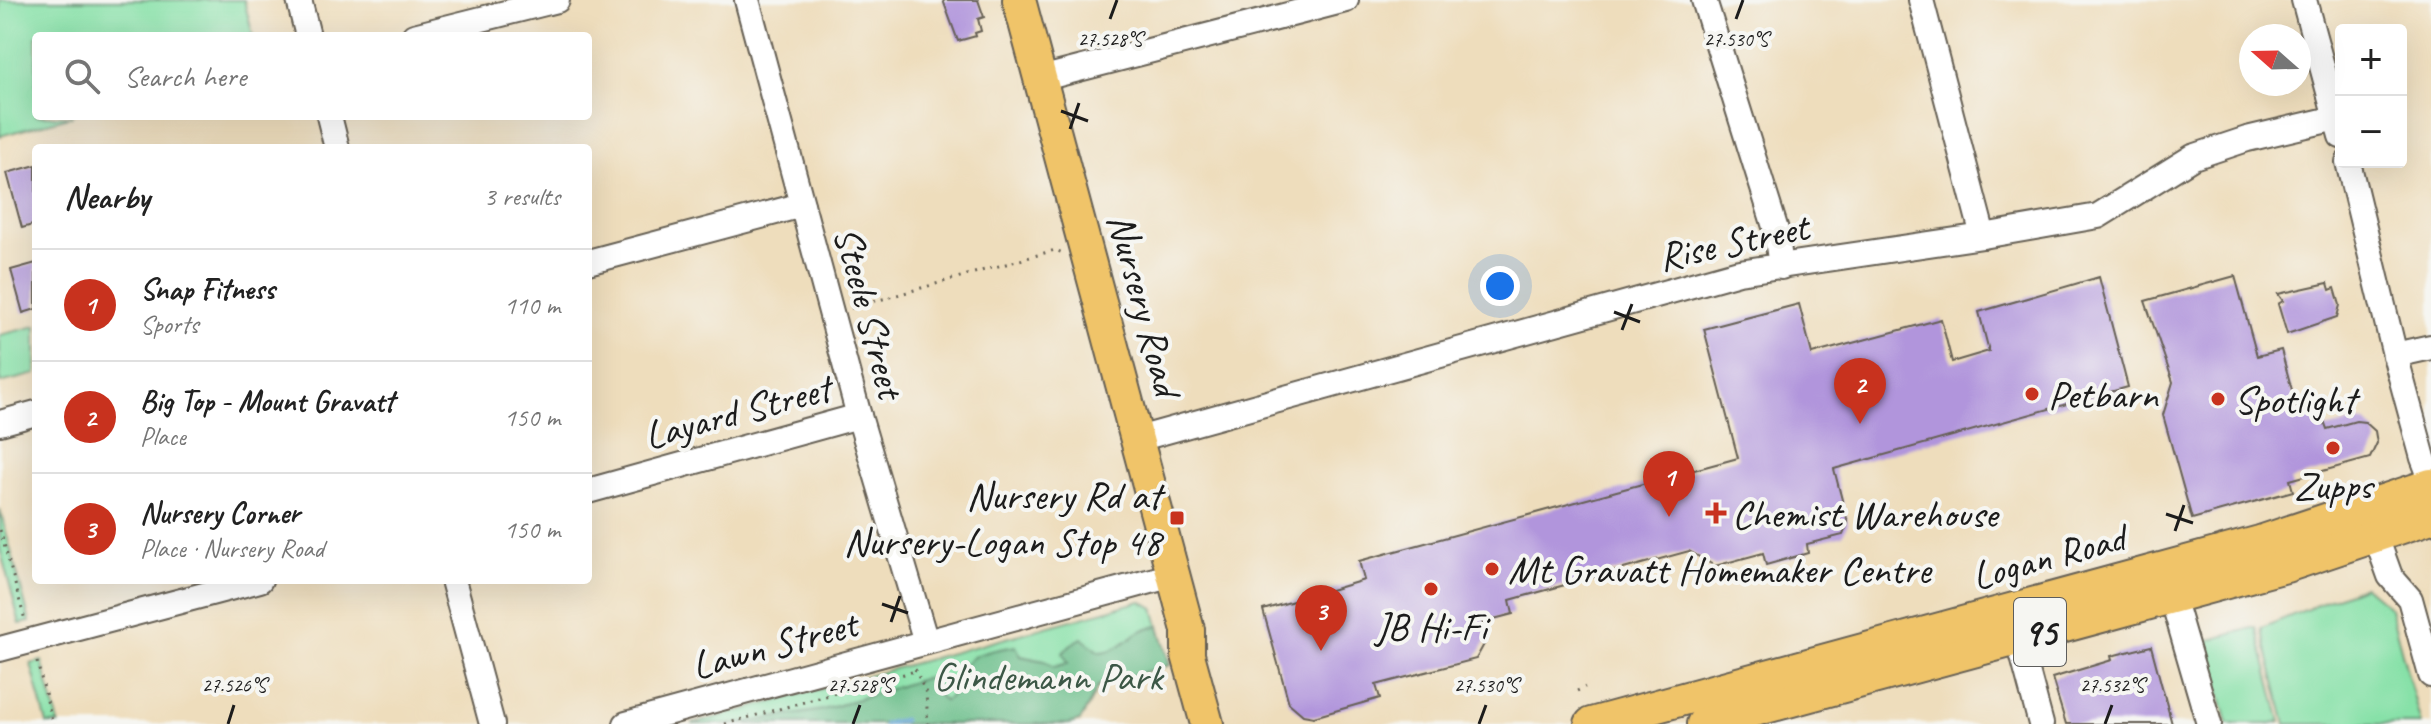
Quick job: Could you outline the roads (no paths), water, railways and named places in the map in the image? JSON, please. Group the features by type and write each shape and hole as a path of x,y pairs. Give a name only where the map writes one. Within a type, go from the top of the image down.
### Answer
{"main road":[{"name":"Nursery Road","path":"1019,0 1188,630 1188,655 1207,724"},
{"name":"Logan Road","path":"1591,724 2260,542 2431,482"},
{"name":"Logan Road","path":"1715,722 2286,566 2431,517"},
{"name":"Nursery Road","path":"1188,630 1201,650 1223,724"}],"street":[{"path":"299,0 307,32"},
{"path":"430,32 557,0"},
{"name":"Steele Street","path":"747,0 918,644"},
{"path":"1040,79 1346,0"},
{"path":"1704,0 1776,230 1781,267"},
{"path":"1921,0 1983,236"},
{"path":"2304,0 2335,112"},
{"path":"330,120 336,144"},
{"name":"Rise Street","path":"1138,439 1739,272 2098,216 2193,157 2247,139 2335,128"},
{"path":"2349,168 2395,355 2431,482"},
{"path":"592,261 802,205"},
{"path":"2395,355 2431,347"},
{"path":"0,423 32,414"},
{"name":"Layard Street","path":"592,490 859,416"},
{"path":"2376,537 2388,572 2410,599 2431,675"},
{"name":"Lawn Street","path":"626,724 1173,575"},
{"path":"0,649 245,584"},
{"path":"454,584 492,724"},
{"path":"2172,597 2209,724"},
{"path":"2018,638 2041,724"}],"waterway":[{"path":"885,724 903,720"}],"place":[{"name":"Petbarn","path":"2032,394"},
{"name":"Spotlight","path":"2218,399"},
{"name":"Big Top - Mount Gravatt","path":"1860,424"},
{"name":"Zupps","path":"2333,448"},
{"name":"Chemist Warehouse","path":"1716,513"},
{"name":"Snap Fitness","path":"1669,517"},
{"name":"Nursery Rd at Nursery-Logan Stop 48","path":"1177,518"},
{"name":"Mt Gravatt Homemaker Centre","path":"1492,569"},
{"name":"JB Hi-Fi","path":"1431,589"},
{"name":"Nursery Corner","path":"1321,651"}],"park label":[{"name":"Glindemann Park","path":"1048,676"}]}
